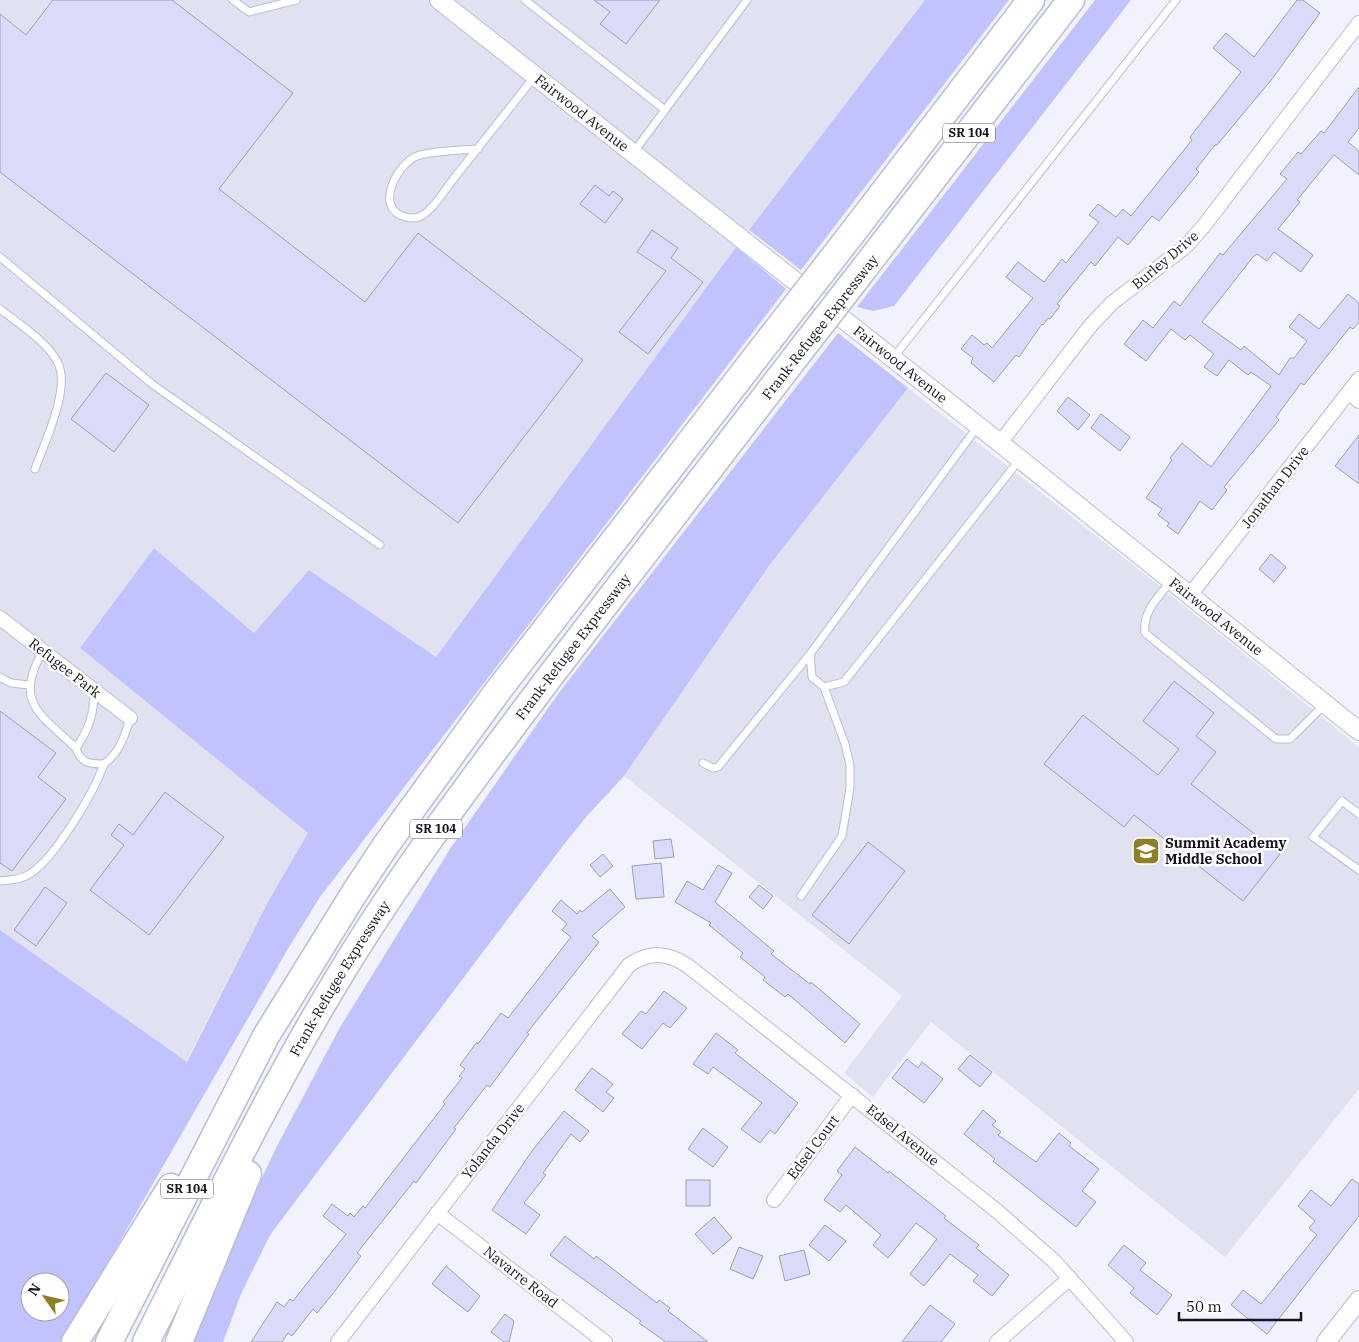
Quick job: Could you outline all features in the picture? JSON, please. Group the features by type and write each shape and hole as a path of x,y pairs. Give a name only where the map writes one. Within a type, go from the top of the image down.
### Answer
{"highway":[{"name":"SR 104","path":"110,1342 266,1036 355,892 433,778 1031,0"},
{"name":"Frank-Refugee Expressway","path":"146,1342 216,1202 295,1054 342,971 457,799 1071,0"},
{"path":"75,1342 266,1036"},
{"path":"179,1342 295,1054"}],"street":[{"name":"Fairwood Avenue","path":"439,0 978,425 1359,730"},
{"name":"Burley Drive","path":"1000,443 1091,325 1112,303 1171,258 1203,227 1359,23"},
{"name":"Jonathan Drive","path":"1190,595 1354,397 1359,379"},
{"name":"Refugee Park","path":"0,618 130,718"},
{"name":"Edsel Avenue","path":"659,955 675,957 688,966 997,1211 1070,1278 1087,1300 1126,1342"},
{"name":"Yolanda Drive","path":"338,1342 629,965 642,956 659,955"},
{"name":"Edsel Court","path":"774,1200 852,1095"},
{"name":"Navarre Road","path":"437,1213 605,1342"},
{"path":"997,1342 1070,1278"},
{"path":"1326,1342 1359,1300"}],"lane":[{"path":"233,0 249,12 296,0"},
{"path":"525,0 665,110"},
{"path":"633,153 747,0"},
{"path":"893,358 1176,0"},
{"path":"478,148 417,156 400,172 389,189 390,206 399,215 412,219 421,216 433,205 535,76"},
{"path":"0,257 152,384 380,545"},
{"path":"0,309 43,345 58,362 61,372 61,390 54,418 35,469"},
{"path":"703,763 713,768 718,767 810,654 978,425"},
{"path":"824,687 844,682 1020,459"},
{"path":"1172,580 1148,611 1143,622 1144,633 1276,739 1290,739 1325,704"},
{"path":"43,651 34,666 29,685 29,694 37,712 76,748 79,758 84,762 104,764"},
{"path":"801,896 842,836 850,788 850,764 845,744 824,687 812,676 810,654"},
{"path":"0,677 11,683 29,685"},
{"path":"76,748 86,734 94,713 94,690"},
{"path":"0,881 17,880 28,875 58,845 92,791 104,764 112,758 125,738 130,718"},
{"path":"1359,814 1342,801 1313,837 1359,870"}],"shaded area":[{"path":"0,0 925,0 736,247 436,657 309,570 254,633 154,548 80,648 308,833 270,898 186,1062 0,930"},
{"path":"925,0 1009,0 801,270 749,230"},
{"path":"1095,0 1131,0 894,306 873,311 857,307"},
{"path":"736,247 786,289 320,897 289,947 62,1342 0,1342 0,930 187,1062 270,898 308,833 80,648 154,548 254,633 309,570 436,657"},
{"path":"838,333 908,388 769,566 624,776 565,843 270,1235 241,1294 223,1342 191,1342 204,1301 277,1146 339,1029 450,849 558,694"},
{"path":"908,388 1147,576 1359,747 1359,1089 1225,1257 931,1022 873,1097 844,1073 902,996 624,776 770,565"}],"building":[{"path":"53,0 172,0 293,93 219,189 365,302 418,233 583,360 458,523 0,172 0,14 26,35"},
{"path":"594,0 660,0 626,44 600,24 610,12"},
{"path":"1297,0 1303,0 1320,13 1272,79 1196,169 1199,172 1159,221 1152,216 1128,245 1118,237 1095,266 1091,262 1057,304 1060,306 1050,319 1048,318 1042,324 1019,357 1016,355 994,382 971,363 973,358 961,349 972,335 984,345 987,343 992,348 1033,298 1006,277 1018,262 1044,282 1062,259 1066,263 1099,222 1089,215 1098,204 1116,217 1123,209 1131,216 1192,140 1190,137 1241,72 1213,48 1226,33 1254,57"},
{"path":"1359,87 1359,128 1348,142 1359,151 1359,175 1334,155 1297,200 1300,202 1278,229 1313,255 1301,272 1274,252 1267,261 1257,254 1202,322 1241,350 1244,346 1279,375 1290,358 1294,358 1307,341 1289,327 1299,314 1319,329 1348,294 1359,303 1359,322 1353,329 1350,327 1304,385 1301,383 1276,417 1279,420 1224,487 1227,490 1212,510 1200,501 1178,534 1167,526 1169,523 1158,515 1162,509 1146,498 1172,460 1170,458 1182,443 1211,467 1271,386 1251,372 1248,375 1229,360 1217,376 1204,367 1214,354 1190,335 1185,340 1171,329 1146,361 1124,344 1143,320 1153,328 1174,301 1180,306 1220,253 1223,255 1287,179 1280,174 1298,152 1301,154 1321,131 1324,133"},
{"path":"595,185 609,196 613,191 623,199 605,223 580,204"},
{"path":"652,230 678,248 671,258 703,282 648,354 619,332 666,271 637,252"},
{"path":"106,373 149,405 114,452 71,419"},
{"path":"1068,397 1090,415 1078,430 1057,411"},
{"path":"1101,414 1130,437 1120,451 1091,428"},
{"path":"1359,435 1359,484 1335,466"},
{"path":"1271,554 1286,567 1274,582 1259,569"},
{"path":"1174,681 1214,713 1196,736 1216,752 1191,784 1280,854 1243,901 1134,815 1124,827 1044,764 1083,715 1158,775 1179,749 1143,721"},
{"path":"0,711 56,753 38,777 66,799 12,871 0,863"},
{"path":"165,792 224,837 149,935 90,890 124,845 111,835 119,824 133,835"},
{"path":"671,839 674,857 655,859 653,841"},
{"path":"868,842 905,871 849,944 812,915"},
{"path":"603,854 613,866 600,877 590,865"},
{"path":"661,863 664,897 636,899 632,866"},
{"path":"718,865 732,873 715,902 774,951 771,954 810,984 811,982 860,1024 845,1043 788,994 785,997 763,980 765,977 740,957 743,953 709,925 711,923 675,902 687,881 703,890"},
{"path":"759,885 773,896 763,909 749,897"},
{"path":"45,887 67,903 36,946 14,930"},
{"path":"610,889 625,907 592,936 599,942 527,1033 529,1034 490,1087 487,1085 454,1128 456,1129 416,1183 414,1181 357,1253 361,1256 335,1291 317,1313 313,1309 292,1336 288,1333 282,1342 251,1342 277,1302 284,1307 290,1299 293,1301 346,1234 323,1216 332,1204 348,1216 350,1213 354,1217 363,1206 365,1208 445,1104 443,1102 462,1078 459,1076 465,1069 460,1065 477,1042 478,1044 501,1013 508,1018 571,937 562,930 567,924 552,911 561,900 577,914"},
{"path":"664,991 687,1008 670,1028 663,1023 642,1049 622,1034 641,1011 646,1014"},
{"path":"716,1033 738,1050 735,1053 798,1103 775,1134 770,1130 760,1143 741,1129 762,1103 713,1067 708,1074 693,1064"},
{"path":"970,1055 992,1072 980,1087 958,1069"},
{"path":"907,1059 918,1068 922,1062 943,1079 924,1103 892,1078"},
{"path":"592,1068 613,1084 606,1092 614,1098 603,1112 575,1090"},
{"path":"983,1110 996,1121 992,1125 1001,1132 998,1135 1036,1162 1059,1133 1071,1143 1069,1146 1099,1169 1082,1191 1096,1202 1076,1227 993,1161 995,1159 964,1134"},
{"path":"564,1111 589,1131 580,1142 571,1134 543,1173 546,1175 524,1203 540,1215 526,1234 492,1210 532,1151"},
{"path":"703,1128 728,1147 713,1167 688,1149"},
{"path":"855,1147 946,1216 944,1218 979,1245 976,1248 1009,1275 992,1296 973,1281 978,1275 950,1254 924,1286 910,1274 937,1239 916,1223 888,1258 873,1245 881,1235 846,1205 840,1212 824,1200 842,1175 837,1171"},
{"path":"1352,1179 1359,1184 1359,1216 1267,1334 1231,1305 1243,1290 1261,1304 1317,1235 1309,1228 1315,1221 1298,1206 1311,1190 1331,1206"},
{"path":"686,1180 710,1180 710,1206 686,1206"},
{"path":"714,1217 732,1238 713,1254 695,1234"},
{"path":"825,1225 846,1241 829,1261 809,1245"},
{"path":"565,1236 594,1259 596,1256 657,1303 659,1300 670,1308 668,1311 708,1342 666,1342 639,1323 641,1321 550,1255"},
{"path":"1124,1245 1146,1263 1140,1270 1172,1295 1157,1315 1130,1293 1134,1288 1108,1265"},
{"path":"739,1247 763,1256 753,1279 730,1269"},
{"path":"804,1250 810,1274 785,1281 779,1256"},
{"path":"446,1266 480,1296 468,1312 432,1284"},
{"path":"930,1305 955,1324 941,1342 902,1342"},
{"path":"505,1314 514,1321 509,1342 504,1342 491,1332"}],"place":[{"name":"Summit Academy Middle School","path":"1146,851"}]}
